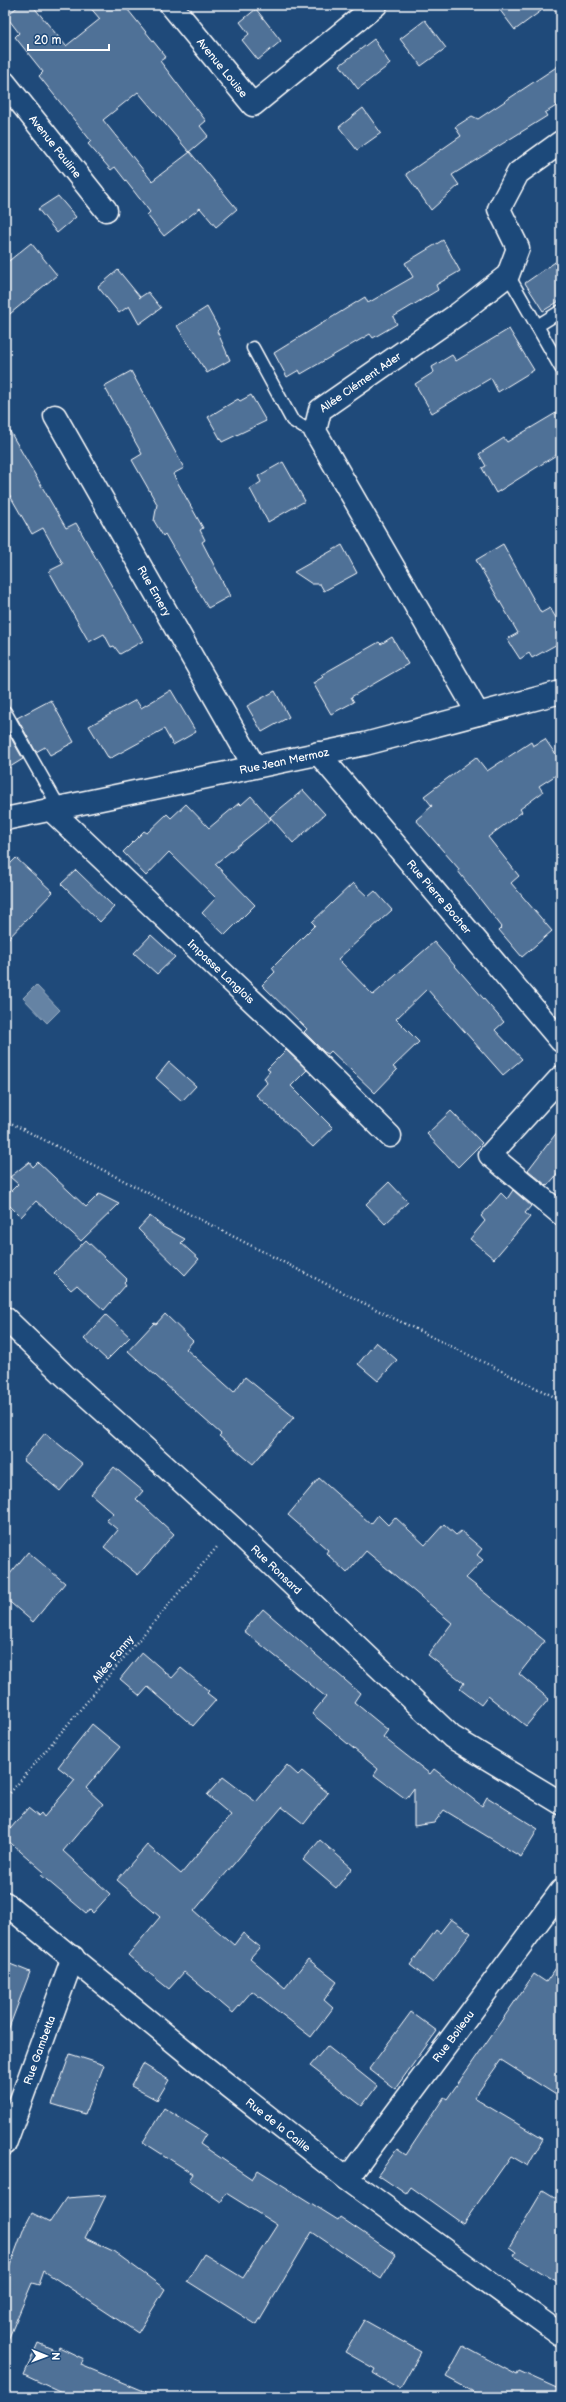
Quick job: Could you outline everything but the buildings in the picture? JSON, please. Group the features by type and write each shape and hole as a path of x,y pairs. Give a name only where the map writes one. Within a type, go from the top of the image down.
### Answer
{"street":[{"name":"Avenue Louise","path":"171,5 253,105 336,40 376,5"},
{"name":"Avenue Pauline","path":"5,83 106,210"},
{"path":"508,275 518,248 499,209 518,173 561,142"},
{"name":"Allée Clément Ader","path":"315,431 320,410 458,314 508,275"},
{"name":"Rue Emery","path":"55,416 254,766"},
{"path":"315,431 478,714"},
{"name":"Rue Jean Mermoz","path":"5,819 365,744 561,692"},
{"name":"Rue Pierre Bocher","path":"318,753 561,1041"},
{"name":"Impasse Langlois","path":"55,808 298,1044 390,1136"},
{"path":"561,1078 490,1155 561,1214"},
{"name":"Rue Ronsard","path":"5,1318 64,1375 233,1528 452,1736 561,1803"},
{"name":"Rue Boileau","path":"347,2180 561,1892"},
{"name":"Rue de la Caille","path":"5,1903 73,1957 201,2064 347,2180 561,2335"},
{"name":"Rue Gambetta","path":"5,2144 73,1957"}],"lane":[{"path":"508,275 561,368"},
{"path":"537,326 561,311"},
{"path":"253,348 292,420 303,427 315,431"},
{"path":"5,712 55,808"}],"path":[{"path":"5,1120 393,1318 561,1400"},
{"name":"Allée Fanny","path":"5,1799 233,1528"}],"water":[{"path":"36,985 60,1010 47,1023 23,998"}]}
